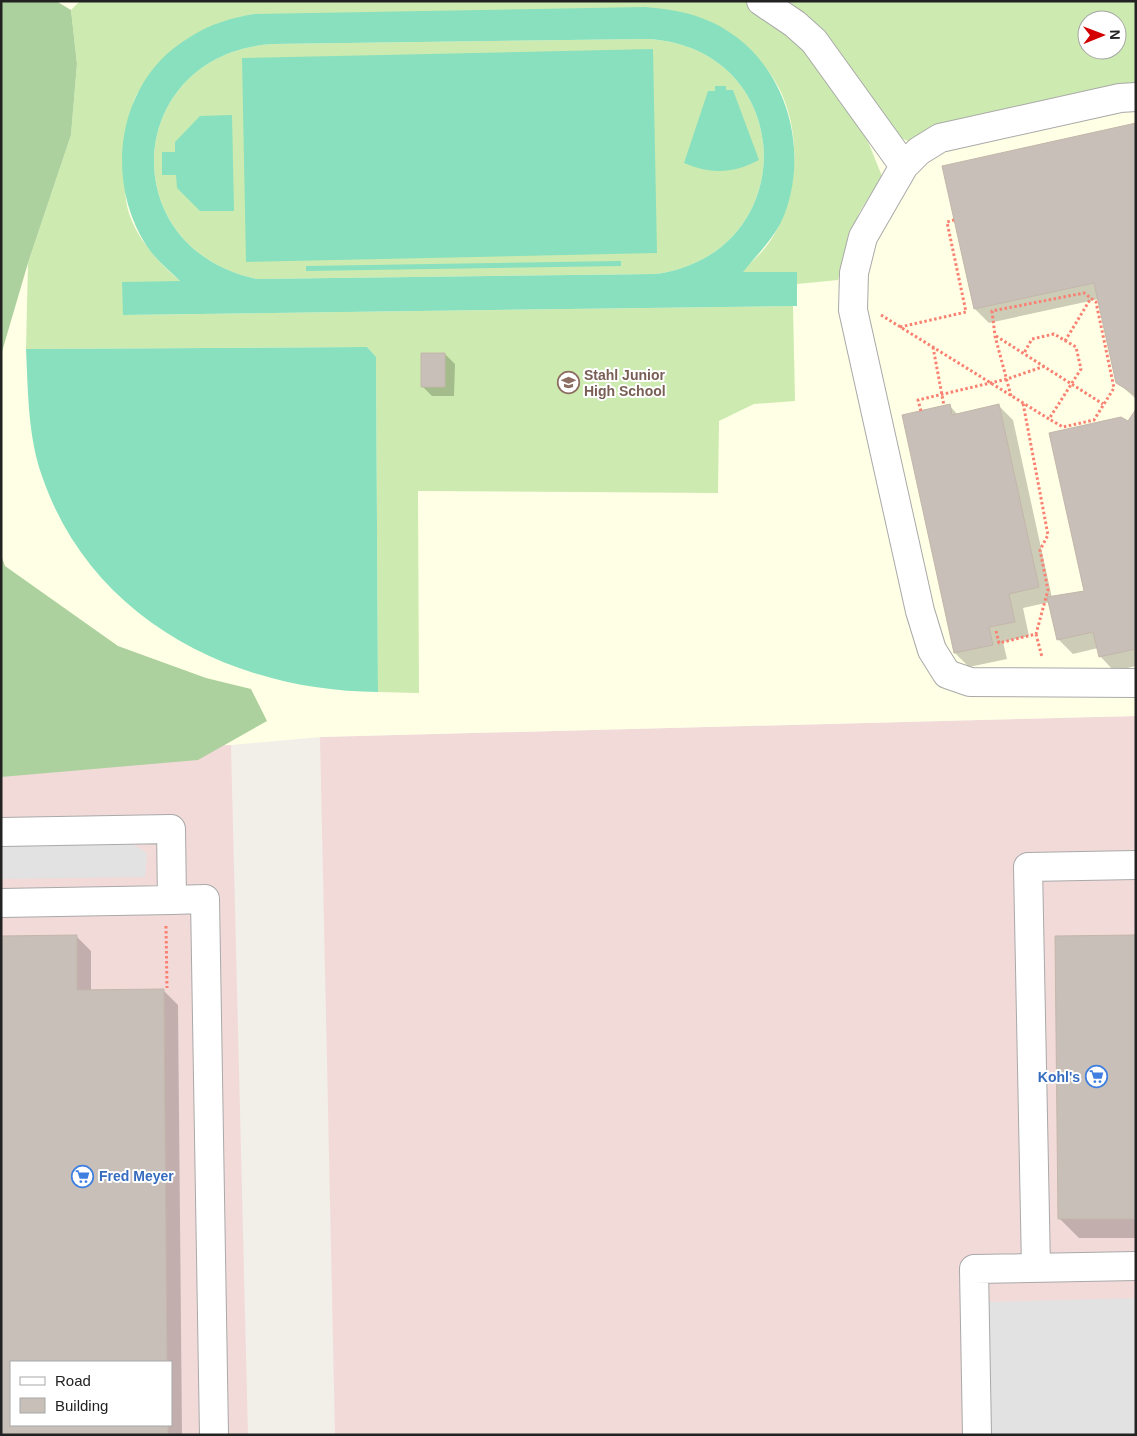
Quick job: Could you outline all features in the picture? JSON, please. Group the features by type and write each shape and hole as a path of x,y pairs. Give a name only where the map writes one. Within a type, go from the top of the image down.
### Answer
{"lane":[{"path":"761,1 795,24 814,41 904,166"},
{"path":"1136,97 1120,98 940,138 919,151 904,166 863,237 854,273 853,310 920,611 932,650 947,674 970,682 1136,683"},
{"path":"1,832 171,829 172,900"},
{"path":"1036,1268 1028,867 1136,865"},
{"path":"1,903 205,899 214,1435"},
{"path":"977,1435 974,1269 1136,1266"}],"path":[{"path":"900,327 966,312 947,222 954,220"},
{"path":"878,312 990,383 1063,427 1094,420 1114,388 1096,302 1084,293 992,311 995,336 1012,396"},
{"path":"1065,341 1091,298"},
{"path":"1024,353 1032,339 1054,334 1076,347 1081,369 1049,419"},
{"path":"995,336 1104,404"},
{"path":"932,346 944,406"},
{"path":"921,411 918,400 990,383 1045,366"},
{"path":"1022,402 1048,535 1040,550 1048,590 1036,634 1043,663"},
{"path":"996,631 999,643 1036,634"},
{"path":"156,923 166,923 167,988"}],"shaded area":[{"name":"Stahl Junior High School","path":"1,1 1136,1 1136,716 320,737 231,745 1,751"},
{"path":"1136,716 1136,1435 335,1435 320,737"},
{"path":"231,745 248,1435 1,1435 1,751"},
{"path":"131,843 147,853 145,877 1,879 1,846"},
{"path":"1136,1298 1136,1435 992,1435 989,1302"}],"green space":[{"path":"1,1 56,1 71,10 77,64 71,135 28,263 1,355"},
{"path":"80,1 746,1 755,5 808,46 864,132 882,176 859,213 838,280 797,284 796,272 742,272 768,244 779,225 787,204 792,182 793,135 788,112 780,91 769,72 749,49 726,30 254,14 222,22 208,28 194,35 168,54 147,79 134,102 126,200 133,223 146,245 180,281 123,315 793,306 795,401 754,404 719,421 718,493 418,491 419,693 378,692 376,358 367,347 26,349 28,263 71,135 77,64 71,10"},
{"path":"767,1 1136,1 1136,84 968,118 918,135 912,143 899,137"},
{"path":"645,7 690,14 704,19 730,33 753,51 770,74 783,100 791,127 794,156 792,185 781,222 772,237 743,272 797,272 797,306 123,315 122,282 180,281 146,245 133,218 125,190 122,160 125,131 133,103 147,78 166,55 190,37 205,28 221,22 254,14","holes":["648,39 697,51 733,77 755,112 764,152 758,193 738,230 704,258 656,274 257,279 209,260 177,230 158,193 154,153 164,114 187,80 224,55 273,44"]},
{"path":"648,39 697,51 733,77 755,112 764,152 758,193 738,230 704,258 656,274 257,279 209,260 177,230 158,193 154,153 164,114 187,80 224,55 273,44"},
{"path":"653,49 657,253 246,262 242,58"},
{"path":"715,86 726,86 726,90 733,90 759,160 740,168 721,171 712,171 684,163 708,91 715,91"},
{"path":"232,115 234,211 200,211 177,188 176,175 162,175 162,152 175,152 175,142 200,116"},
{"path":"621,261 621,266 306,271 306,266"},
{"path":"367,347 376,357 378,692 324,688 272,678 221,661 174,638 132,607 95,570 65,527 37,461 31,430 26,349"},
{"path":"1,555 5,566 118,646 206,678 251,689 267,721 198,760 1,777"}],"building":[{"path":"1136,123 1136,395 1116,383 1094,283 974,309 942,166"},
{"path":"421,353 445,353 445,387 421,387"},
{"path":"950,404 952,415 999,404 1039,587 1009,594 1015,622 989,627 993,645 954,653 902,415"},
{"path":"1136,409 1136,649 1099,657 1093,632 1057,640 1047,597 1084,591 1049,433 1121,417 1128,421"},
{"name":"Fred Meyer","path":"77,935 77,990 164,989 167,1361 10,1361 10,1426 168,1426 168,1435 1,1435 1,936"},
{"name":"Kohl's","path":"1136,935 1136,1219 1058,1219 1055,936"}],"place":[{"name":"Stahl Junior High School","path":"568,383"},
{"name":"Kohl's","path":"1096,1077"},
{"name":"Fred Meyer","path":"83,1176"}]}
